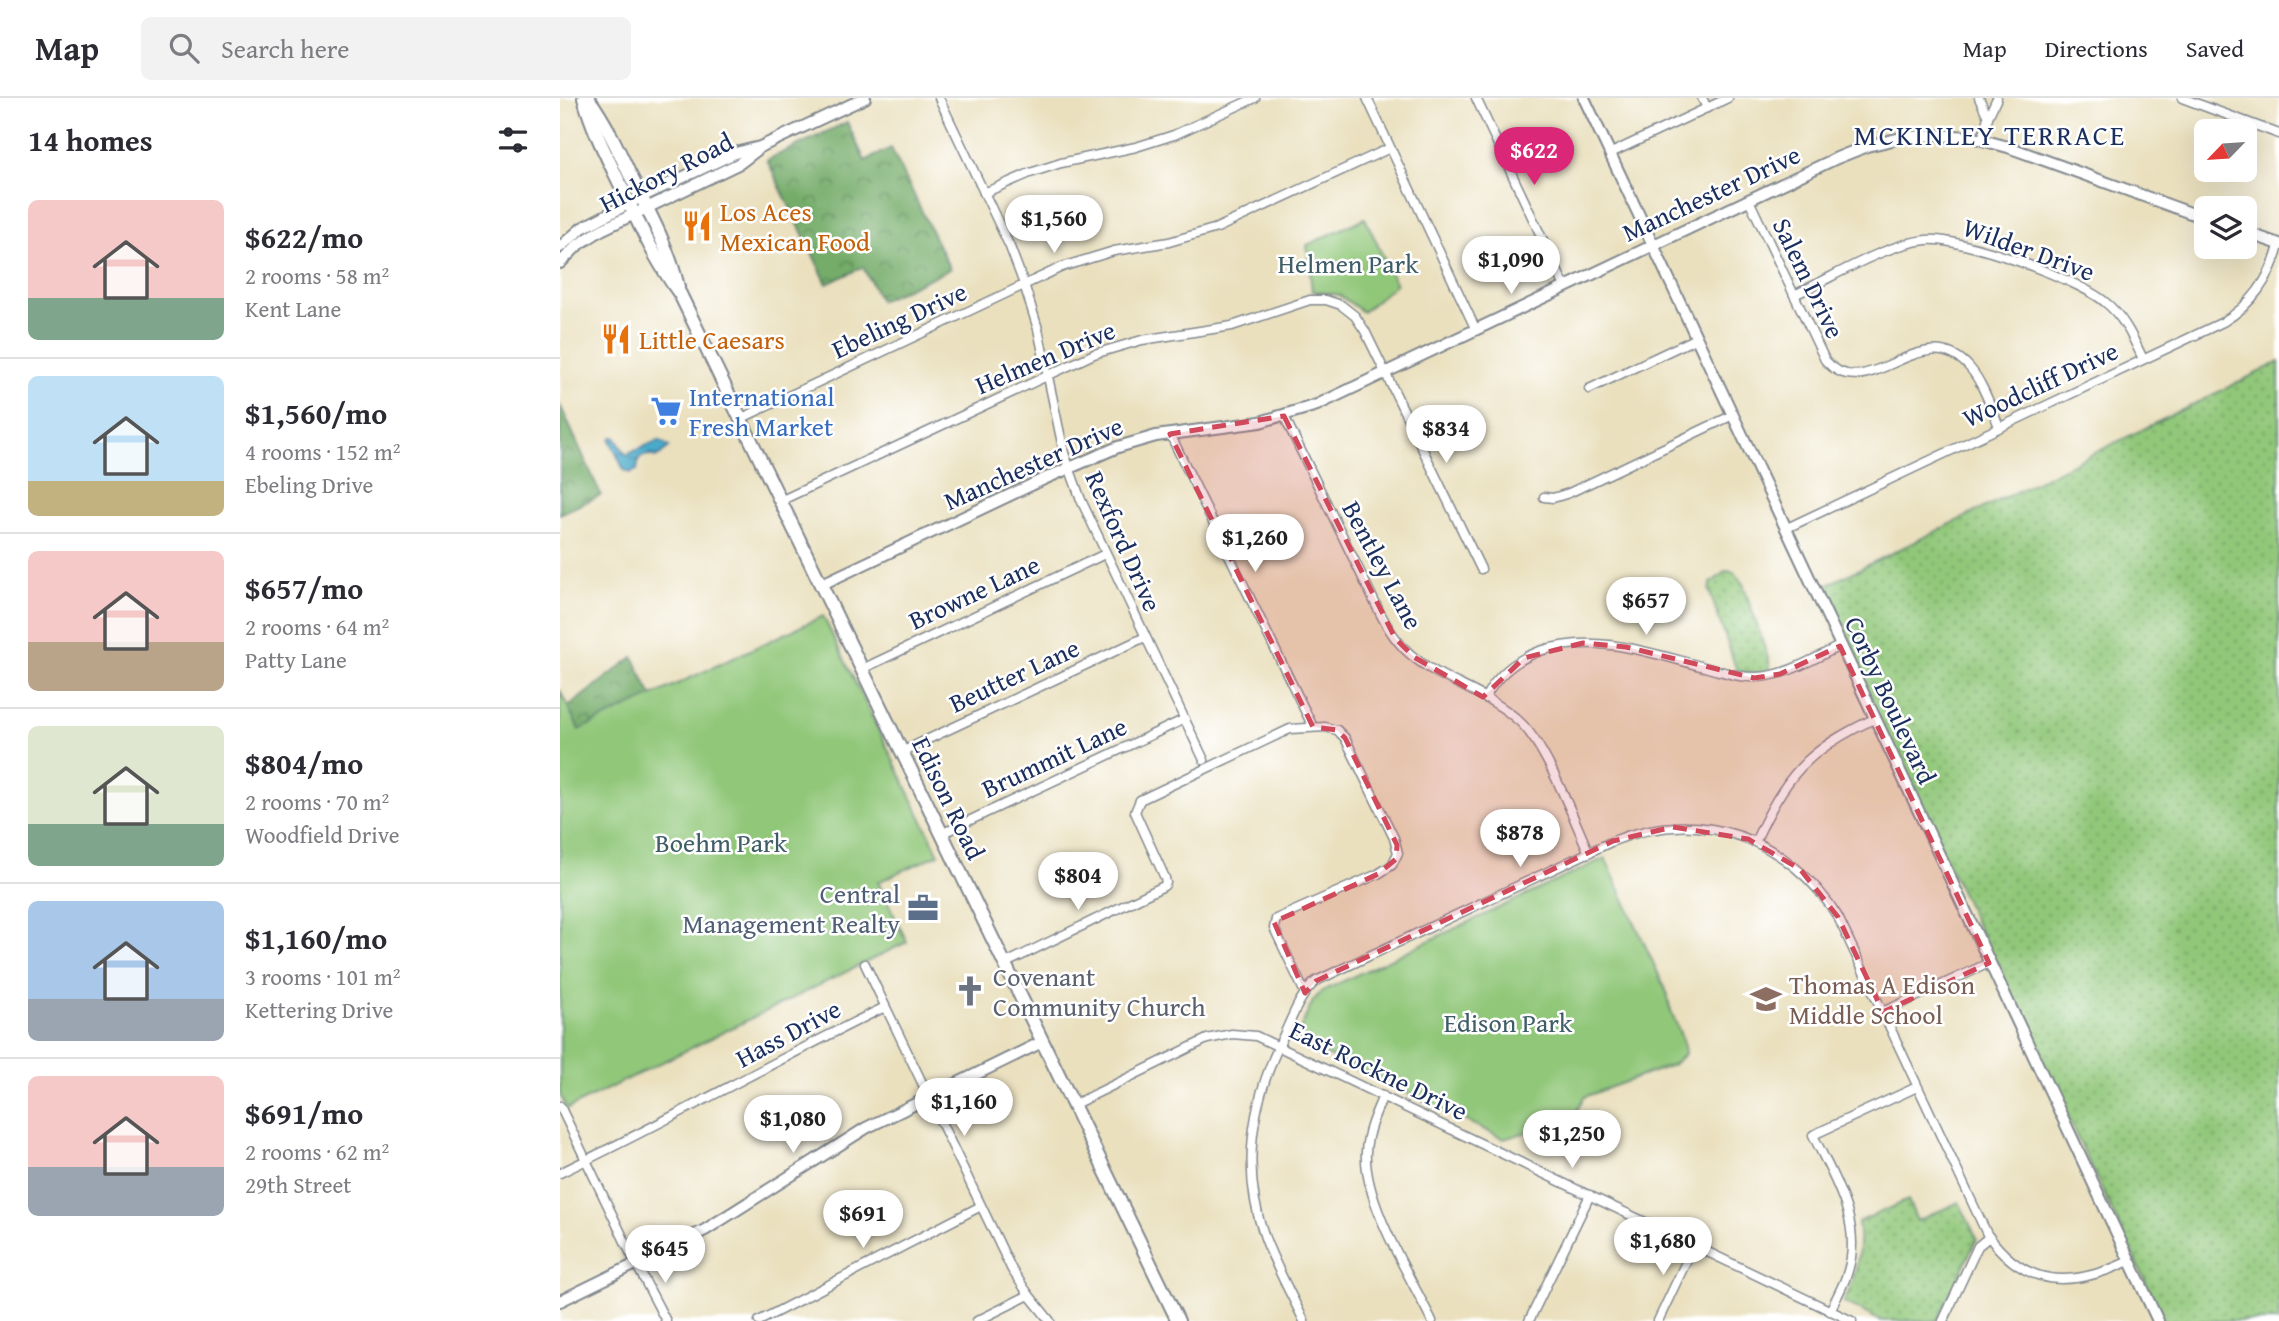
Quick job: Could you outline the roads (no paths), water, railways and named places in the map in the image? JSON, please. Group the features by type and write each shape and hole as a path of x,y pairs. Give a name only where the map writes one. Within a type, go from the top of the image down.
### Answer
{"main road":[{"name":"Edison Road","path":"586,98 601,115 644,202 672,261 680,294"},
{"name":"Edison Road","path":"586,98 590,121 631,208 660,266 680,294 1178,1321"}],"street":[{"name":"Hickory Road","path":"560,247 582,228 740,163 760,147 864,98"},
{"name":"Rexford Drive","path":"939,98 1024,284 1038,329 1068,468 1105,554 1204,760"},
{"path":"984,193 1061,163 1136,147 1174,135 1255,98"},
{"path":"1367,98 1476,330"},
{"path":"1476,98 1566,287"},
{"name":"Corby Boulevard","path":"1584,98 2158,1321"},
{"path":"1702,98 1707,108"},
{"path":"1611,153 1728,98"},
{"path":"1979,98 1988,117"},
{"path":"1982,140 1997,98"},
{"path":"2182,98 2279,134"},
{"name":"Manchester Drive","path":"820,585 1118,447 1170,434 1242,425 1284,416 1326,401 1845,155 1885,141 1934,135 1982,140 2194,214"},
{"name":"Ebeling Drive","path":"740,419 1062,267 1114,251 1169,242 1217,228 1390,148"},
{"name":"Salem Drive","path":"1749,200 1825,360 1832,368 1840,373 1870,374 1916,352 1949,353 1962,360 1973,372 2000,426"},
{"name":"Hickory Road","path":"560,263 631,208"},
{"path":"2257,237 2279,245"},
{"name":"Wilder Drive","path":"1794,295 1906,244 1926,240 1956,242 2089,290 2116,312 2143,359"},
{"name":"Woodcliff Drive","path":"1787,528 2223,322 2240,310 2264,284 2279,245"},
{"name":"Helmen Drive","path":"780,501 1094,354 1126,344 1232,327 1301,302 1318,300 1333,302 1354,316 1365,331 1481,569"},
{"path":"1589,389 1697,338"},
{"path":"1544,497 1553,498 1569,493 1733,415"},
{"name":"Bentley Lane","path":"1284,416 1379,611 1395,638 1414,657 1518,719 1535,739 1589,853"},
{"path":"1170,434 1313,727"},
{"name":"Browne Lane","path":"862,669 1105,554"},
{"name":"Beutter Lane","path":"901,752 1145,637"},
{"path":"1485,698 1498,678 1515,663 1555,647 1583,643 1607,644 1754,678 1780,674 1840,646"},
{"name":"Brummit Lane","path":"941,834 1185,719"},
{"path":"1755,842 1779,792 1799,768 1833,740 1874,719"},
{"path":"1004,964 1164,886 1165,878 1136,812 1140,800 1290,729 1325,727 1337,730 1345,738 1397,845 1396,859 1378,874 1274,922 1274,928 1305,993"},
{"path":"1304,1321 1265,1238 1257,1213 1251,1150 1255,1114 1264,1083 1279,1045 1305,993 1316,981 1589,853 1639,831 1673,827 1711,829 1755,842 1800,869 1830,904 1989,1237 2007,1258 2018,1266 2055,1279 2088,1278 2129,1261"},
{"path":"1883,1012 1989,963"},
{"path":"865,964 1012,1270 1050,1321"},
{"name":"Hass Drive","path":"560,1173 885,1006"},
{"name":"East Rockne Drive","path":"1073,1105 1217,1036 1244,1034 1266,1039 1852,1321"},
{"path":"560,1301 705,1230 840,1143 928,1096 1042,1042"},
{"path":"1830,1311 1848,1270 1852,1238 1843,1200 1813,1135 1917,1087"},
{"path":"1383,1096 1367,1139 1368,1179 1376,1206 1432,1321"},
{"path":"560,1106 666,1321"},
{"path":"1529,1321 1590,1195"},
{"path":"759,1321 981,1206"},
{"path":"1943,1321 1978,1246 1989,1237"},
{"path":"1658,1321 1694,1245"},
{"path":"977,1321 1029,1296"}],"water":[{"path":"615,437 626,455 659,440 669,447 657,457 647,455 639,458 637,470 630,473 624,470 610,440"}],"place":[{"name":"Los Aces Mexican Food","path":"697,226"},
{"name":"Little Caesars","path":"616,339"},
{"name":"International Fresh Market","path":"666,411"},
{"name":"Central Management Realty","path":"923,908"},
{"name":"Covenant Community Church","path":"970,991"},
{"name":"Thomas A Edison Middle School","path":"1766,999"}],"district":[{"name":"MCKINLEY TERRACE","path":"1990,134"}],"park label":[{"name":"Helmen Park","path":"1348,263"},
{"name":"Boehm Park","path":"721,842"},
{"name":"Edison Park","path":"1508,1022"}]}
